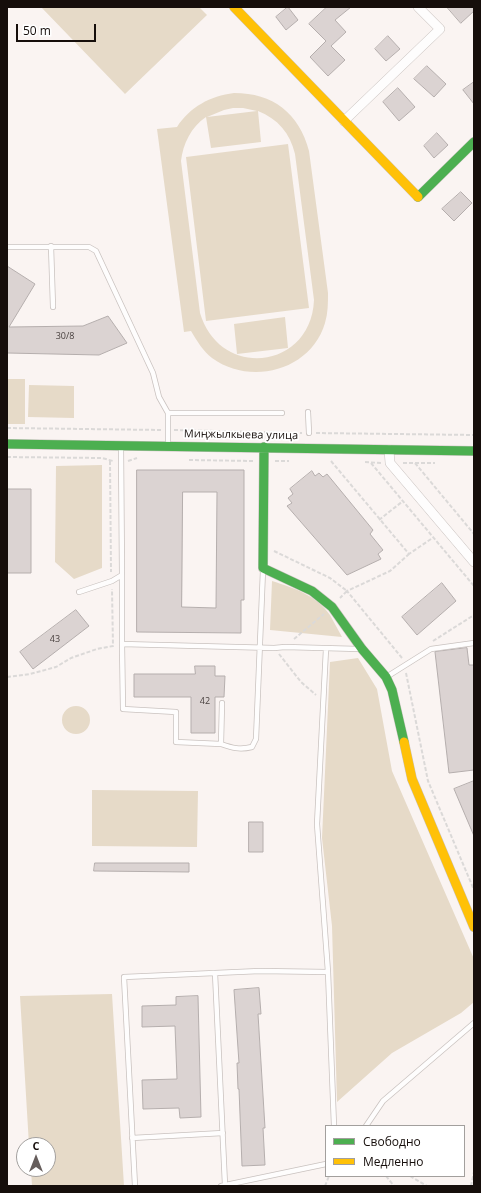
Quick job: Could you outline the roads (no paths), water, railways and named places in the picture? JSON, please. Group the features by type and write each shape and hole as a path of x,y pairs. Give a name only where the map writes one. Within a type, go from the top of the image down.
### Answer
{"street":[{"path":"234,7 418,197 474,142"},
{"path":"344,121 440,29 422,8"},
{"name":"Миңжылкыева улица","path":"7,444 474,451"},
{"path":"264,447 263,568 312,591 332,607 362,649 386,677 392,690 412,779 474,926"},
{"path":"389,450 390,463 474,562"}],"lane":[{"path":"51,246 53,307"},
{"path":"7,247 82,247 90,248 96,251 153,373 159,397 168,413 168,446"},
{"path":"308,412 309,433"},
{"path":"168,413 282,413"},
{"path":"121,445 123,710 176,712 176,742 221,744 235,749 252,747 256,739 263,568"},
{"path":"79,592 112,581 122,575"},
{"path":"386,677 431,648 474,643"},
{"path":"122,644 362,649"},
{"path":"326,648 317,824 328,972 334,1125"},
{"path":"221,744 222,703"},
{"path":"135,1186 124,977 260,971 328,972"},
{"path":"215,973 223,1133 223,1186 325,1164"},
{"path":"367,1125 383,1101 474,1023"},
{"path":"132,1138 223,1133"}]}
